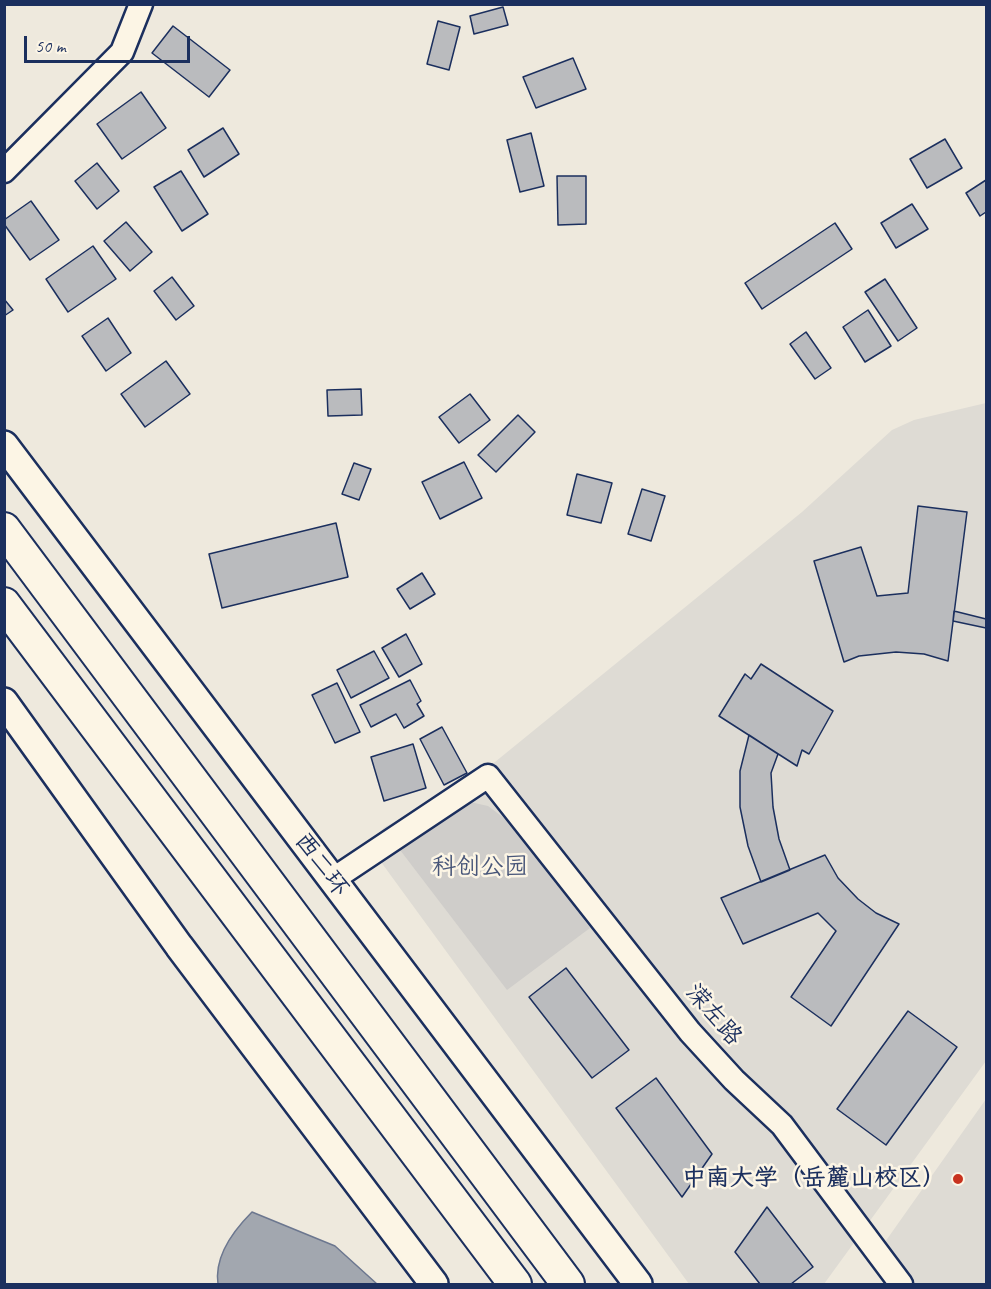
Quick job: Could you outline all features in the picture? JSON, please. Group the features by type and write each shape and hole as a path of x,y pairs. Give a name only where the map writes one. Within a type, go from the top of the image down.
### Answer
{"highway":[{"path":"4,529 568,1284"},
{"path":"4,604 515,1284"}],"main road":[{"name":"西二环","path":"4,445 638,1284"},
{"path":"4,702 179,946 434,1284"}],"street":[{"path":"4,171 122,52 141,4"},
{"name":"溁左路","path":"332,880 488,776 690,1032 734,1080 782,1125 902,1284"}],"shaded area":[{"path":"986,403 986,1061 824,1284 689,1284 381,862 373,838 385,827 443,795 495,762 802,512 892,430 914,420"},
{"name":"中南大学（岳麓山校区）","path":"986,1099 986,1284 907,1284 873,1259"},
{"path":"252,1212 335,1246 377,1284 218,1284 219,1264 226,1245"}],"green space":[{"name":"科创公园","path":"470,802 488,806 512,824 590,928 507,990 397,846 455,804"}],"building":[{"path":"503,7 508,25 474,34 470,16"},
{"path":"438,21 460,27 449,70 427,64"},
{"path":"173,26 230,70 209,97 152,53"},
{"path":"573,58 586,89 536,108 523,77"},
{"path":"141,92 166,128 122,159 97,124"},
{"path":"223,128 239,154 204,177 188,150"},
{"path":"531,133 544,186 520,192 507,140"},
{"path":"945,139 962,168 927,188 910,159"},
{"path":"97,163 119,191 97,209 75,181"},
{"path":"181,171 208,214 182,231 154,187"},
{"path":"557,176 586,176 586,224 558,225"},
{"path":"986,180 986,212 980,216 966,193"},
{"path":"31,201 59,240 30,260 4,224 4,220"},
{"path":"912,204 928,229 896,248 881,223"},
{"path":"126,222 152,252 130,271 104,241"},
{"path":"835,223 852,249 762,309 745,283"},
{"path":"93,246 116,279 68,312 46,279"},
{"path":"172,277 194,306 176,320 154,291"},
{"path":"885,279 917,328 898,341 865,292"},
{"path":"4,299 13,310 4,316"},
{"path":"868,310 891,346 865,362 843,327"},
{"path":"108,318 131,353 106,371 82,336"},
{"path":"806,332 831,368 815,379 790,344"},
{"path":"166,361 190,394 145,427 121,394"},
{"path":"361,389 362,415 328,416 327,390"},
{"path":"470,394 490,420 459,443 439,417"},
{"path":"518,415 535,432 496,472 478,455"},
{"path":"464,462 482,498 440,519 422,482"},
{"path":"354,463 371,469 359,500 342,494"},
{"path":"577,474 612,483 601,523 567,515"},
{"path":"642,489 665,496 651,541 628,534"},
{"path":"918,506 967,512 948,661 924,654 896,652 859,656 844,662 814,561 861,547 877,596 908,593"},
{"path":"336,523 348,577 222,608 209,554"},
{"path":"422,573 435,594 410,609 397,589"},
{"path":"954,611 986,619 986,628 953,621"},
{"path":"406,634 422,664 399,677 382,648"},
{"path":"374,651 389,678 351,698 337,670"},
{"path":"761,664 833,711 809,754 802,750 797,766 719,716 745,674 751,679"},
{"path":"410,680 421,701 417,704 424,716 404,728 396,714 371,727 360,705"},
{"path":"337,683 360,732 335,743 312,695"},
{"path":"442,727 467,773 444,785 420,739"},
{"path":"749,735 778,754 771,773 773,807 779,839 790,870 761,882 748,846 740,807 740,771"},
{"path":"413,744 426,788 384,801 371,757"},
{"path":"825,855 838,878 858,899 876,913 899,924 831,1026 791,997 836,931 818,913 743,944 721,898"},
{"path":"566,968 629,1050 592,1078 529,997"},
{"path":"908,1011 957,1047 886,1145 837,1109"},
{"path":"656,1078 712,1154 682,1197 616,1108"},
{"path":"767,1207 813,1267 791,1284 760,1284 735,1252"}],"place":[{"name":"中南大学（岳麓山校区）","path":"958,1179"}]}
